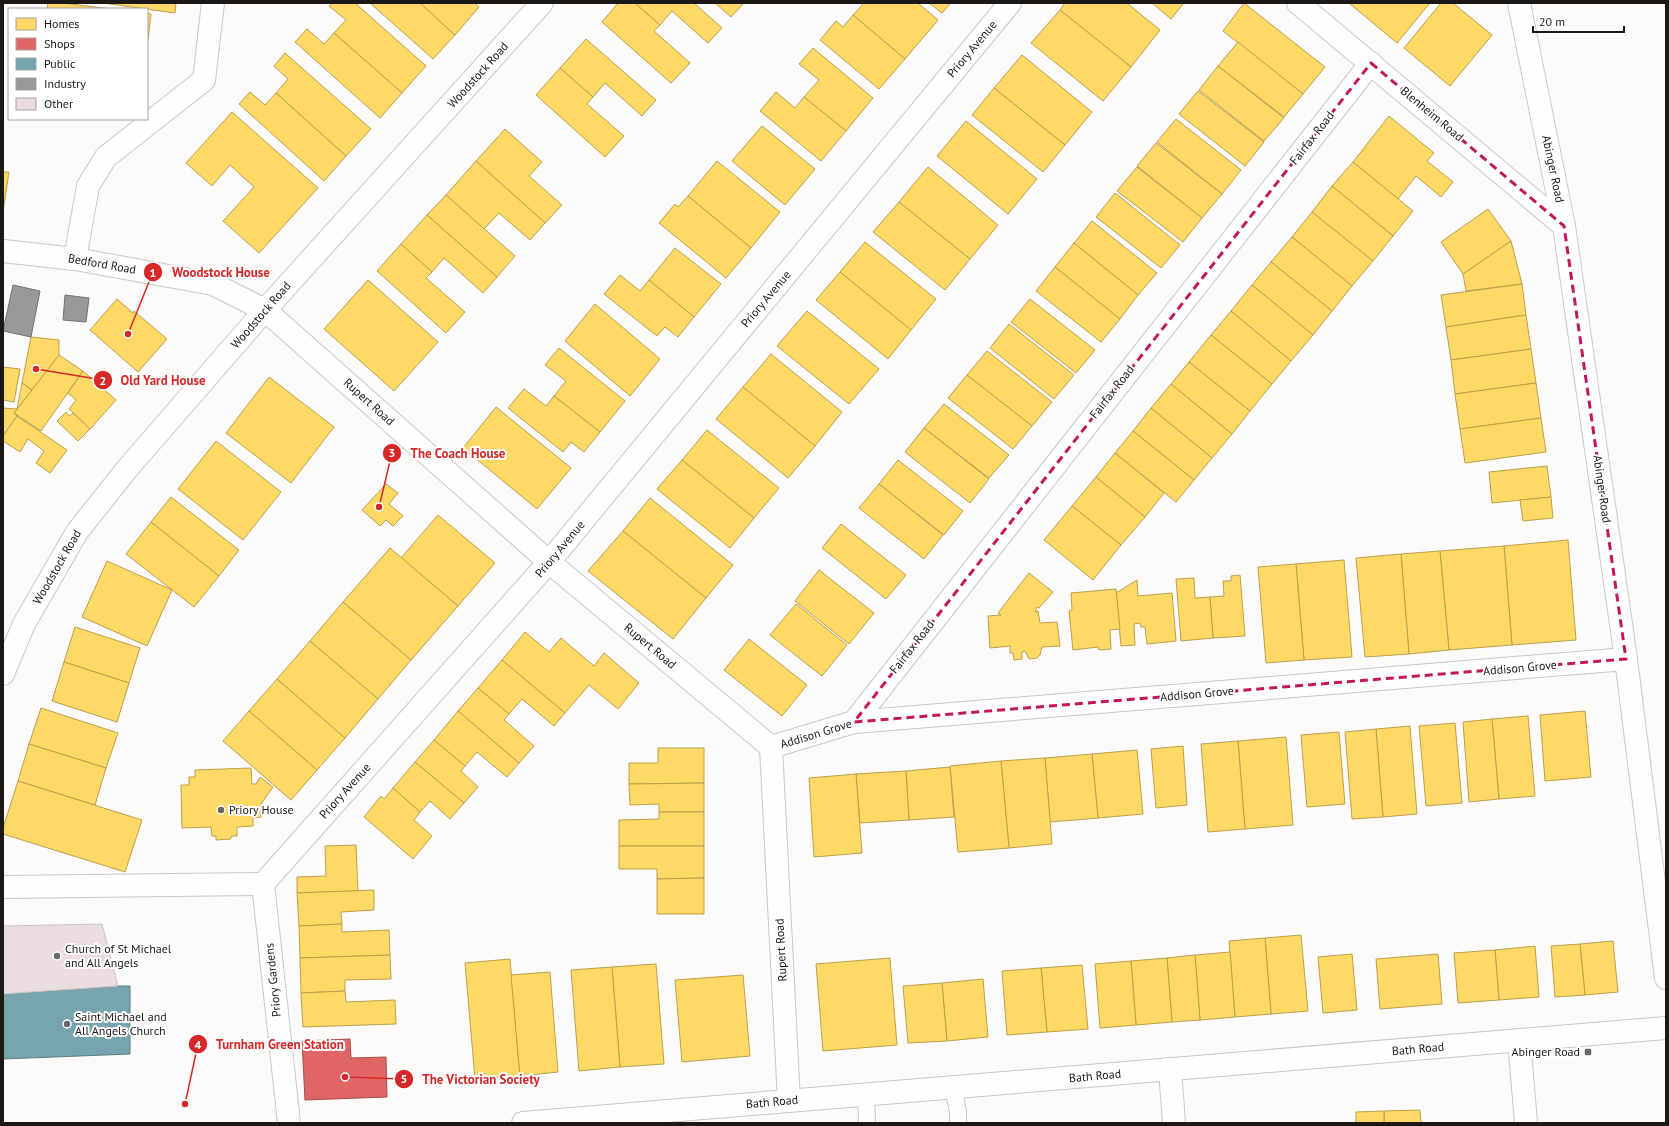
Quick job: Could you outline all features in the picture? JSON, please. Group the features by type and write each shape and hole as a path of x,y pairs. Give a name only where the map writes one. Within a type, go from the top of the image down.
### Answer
{"street":[{"path":"76,259 88,186 106,157 204,80 213,3"},
{"name":"Woodstock Road","path":"3,674 24,624 77,532 127,469 265,310 542,3"},
{"name":"Priory Avenue","path":"263,884 549,562 1010,3"},
{"name":"Blenheim Road","path":"1298,3 1564,226"},
{"name":"Abinger Road","path":"1519,3 1564,226 1626,659 1666,978"},
{"name":"Fairfax Road","path":"854,722 1371,63"},
{"name":"Bedford Road","path":"3,251 76,259 213,284 265,310"},
{"name":"Rupert Road","path":"265,310 549,562 771,747 789,1101"},
{"name":"Addison Grove","path":"771,747 854,722 1626,659"},
{"path":"3,888 263,884"},
{"name":"Priory Gardens","path":"263,884 289,1123"},
{"name":"Bath Road","path":"523,1123 1666,1028"},
{"path":"1519,1040 1526,1123"},
{"path":"1170,1069 1174,1123"}],"lane":[{"path":"953,1088 958,1112 958,1123"},
{"path":"866,1094 867,1123"}],"highlighted area":[{"path":"1371,63 1564,226 1626,659 854,722"}],"building: Homes":[{"path":"48,3 62,3 104,8 47,8"},
{"path":"103,3 176,3 175,13 148,9 148,8"},
{"path":"332,3 355,3 426,66 402,93 334,33 346,20 329,6"},
{"path":"370,3 420,3 455,35 433,59"},
{"path":"420,3 474,3 479,7 455,35"},
{"path":"618,3 635,3 660,25 654,31 690,63 671,83 602,22"},
{"path":"635,3 694,3 722,28 708,43 672,11 660,25"},
{"path":"715,3 744,3 731,17"},
{"path":"864,3 918,3 938,20 905,59 853,15"},
{"path":"929,3 951,3 942,13"},
{"path":"1065,3 1127,3 1160,30 1131,67 1060,10"},
{"path":"1152,3 1184,3 1171,19"},
{"path":"1244,3 1325,67 1303,94 1223,31"},
{"path":"1349,3 1430,3 1397,43"},
{"path":"1441,3 1453,3 1492,35 1450,86 1404,48"},
{"path":"1060,10 1131,67 1103,101 1031,43"},
{"path":"148,13 151,14 148,40"},
{"path":"853,15 905,59 879,89 820,40 836,21 843,27"},
{"path":"307,29 324,44 334,33 402,93 380,118 295,42"},
{"path":"586,39 656,100 642,116 605,83 593,97 560,68"},
{"path":"1238,42 1303,94 1284,117 1218,66"},
{"path":"813,48 873,98 846,131 804,97 819,80 799,64"},
{"path":"285,53 371,129 346,156 276,93 288,79 274,66"},
{"path":"1022,55 1092,112 1065,145 994,88"},
{"path":"1218,66 1284,118 1264,141 1199,90"},
{"path":"560,68 593,97 587,104 624,136 605,157 536,95"},
{"path":"994,88 1065,145 1043,172 972,115"},
{"path":"1198,91 1264,142 1245,166 1179,114"},
{"path":"250,92 265,105 276,93 346,156 324,181 239,104"},
{"path":"776,92 795,108 804,97 846,131 821,161 760,111"},
{"path":"232,112 318,188 259,253 223,221 254,187 230,165 212,186 186,163"},
{"path":"1389,116 1434,153 1427,161 1453,182 1441,197 1416,176 1398,199 1353,162"},
{"path":"1176,119 1241,170 1222,194 1157,142"},
{"path":"966,121 1037,179 1008,214 937,156"},
{"path":"762,126 815,169 785,205 732,161"},
{"path":"505,129 542,162 529,176 562,205 545,223 476,161"},
{"path":"1156,143 1222,194 1202,218 1137,166"},
{"path":"476,161 545,223 530,240 499,213 484,229 446,195"},
{"path":"717,161 780,212 751,248 688,196"},
{"path":"1353,162 1413,211 1393,236 1332,186"},
{"path":"928,167 998,225 970,259 899,202"},
{"path":"1137,167 1202,218 1183,242 1117,191"},
{"path":"3,172 9,172 3,212"},
{"path":"1332,186 1393,236 1373,261 1312,212"},
{"path":"1115,193 1180,245 1161,268 1096,217"},
{"path":"446,195 515,256 497,277 427,215"},
{"path":"688,196 751,248 726,278 659,223 675,204 678,207"},
{"path":"899,202 970,259 945,290 873,232"},
{"path":"1488,209 1511,241 1463,274 1441,242"},
{"path":"1312,212 1373,261 1352,286 1292,237"},
{"path":"427,215 497,277 483,293 444,258 432,272 401,244"},
{"path":"1092,221 1157,273 1138,295 1074,243"},
{"path":"1292,237 1352,286 1332,311 1271,262"},
{"path":"1511,241 1522,284 1466,291 1463,274"},
{"path":"865,242 936,299 911,330 840,272"},
{"path":"1074,243 1138,295 1120,319 1055,267"},
{"path":"401,244 432,272 426,278 465,312 446,333 377,271"},
{"path":"675,248 721,284 694,317 649,280"},
{"path":"1271,262 1332,311 1313,335 1252,285"},
{"path":"1055,267 1120,319 1101,342 1036,291"},
{"path":"840,272 911,330 888,359 816,300"},
{"path":"620,275 640,291 649,280 694,317 678,337 665,327 657,336 604,294"},
{"path":"368,280 438,342 394,391 324,329"},
{"path":"1522,284 1526,315 1446,327 1441,295"},
{"path":"1252,285 1313,335 1291,361 1231,311"},
{"path":"117,299 133,313 134,311 167,339 138,372 90,330"},
{"path":"1030,299 1095,350 1076,373 1011,322"},
{"path":"595,304 660,359 630,396 565,341"},
{"path":"807,311 879,369 849,404 777,346"},
{"path":"1231,311 1291,361 1272,384 1211,335"},
{"path":"1526,315 1531,349 1451,360 1446,327"},
{"path":"1009,324 1074,375 1054,399 990,348"},
{"path":"1211,335 1272,384 1250,411 1189,362"},
{"path":"31,337 59,340 59,355 32,390 22,383"},
{"path":"559,348 625,401 600,432 554,396 566,381 545,365"},
{"path":"1531,349 1536,383 1455,394 1451,360"},
{"path":"987,351 1052,402 1032,426 967,375"},
{"path":"771,354 842,412 815,446 743,387"},
{"path":"59,355 83,371 41,431 14,413"},
{"path":"1189,362 1250,411 1232,434 1171,384"},
{"path":"3,367 20,369 14,402 3,400"},
{"path":"83,371 116,400 90,429 69,409 76,400 68,393"},
{"path":"967,375 1032,426 1013,449 948,398"},
{"path":"269,377 334,427 291,483 226,433"},
{"path":"22,383 32,390 17,409"},
{"path":"1536,383 1541,418 1460,429 1455,394"},
{"path":"1171,384 1232,434 1212,458 1151,408"},
{"path":"743,387 815,446 788,478 716,419"},
{"path":"524,389 546,406 554,396 600,432 584,452 571,442 563,452 508,408"},
{"path":"944,404 1009,455 989,478 924,428"},
{"path":"496,407 571,468 537,509 463,448"},
{"path":"3,408 17,409 14,413 17,416 3,436"},
{"path":"1151,408 1212,458 1194,480 1133,431"},
{"path":"66,412 69,416 73,413 90,429 78,441 57,421"},
{"path":"17,416 67,450 50,473 36,463 44,451 28,439 20,452 3,441 3,436"},
{"path":"1541,418 1546,452 1465,463 1460,429"},
{"path":"924,428 989,479 970,503 905,452"},
{"path":"707,430 779,488 754,518 682,460"},
{"path":"1133,431 1194,480 1176,502 1115,453"},
{"path":"216,441 281,492 243,540 178,489"},
{"path":"1115,453 1164,493 1145,517 1096,477"},
{"path":"682,460 754,518 730,548 657,489"},
{"path":"898,460 963,511 944,535 879,484"},
{"path":"1547,466 1551,497 1492,503 1489,472"},
{"path":"1096,477 1145,517 1121,545 1072,506"},
{"path":"386,484 398,493 389,504 403,516 393,526 386,520 380,526 362,510"},
{"path":"879,484 943,535 924,559 859,508"},
{"path":"171,497 239,550 219,576 151,522"},
{"path":"1551,497 1553,518 1523,521 1520,500"},
{"path":"650,498 733,565 706,598 623,531"},
{"path":"1072,506 1121,545 1093,580 1044,540"},
{"path":"438,515 495,563 458,606 401,558"},
{"path":"151,522 219,576 194,607 126,554"},
{"path":"841,524 906,575 886,599 822,548"},
{"path":"623,531 706,598 673,639 588,571"},
{"path":"1568,540 1576,640 1512,645 1504,546"},
{"path":"1504,546 1512,645 1449,650 1440,551"},
{"path":"390,548 458,606 411,660 343,602"},
{"path":"1440,551 1449,650 1409,654 1401,554"},
{"path":"1401,554 1409,654 1365,657 1356,558"},
{"path":"1344,560 1352,657 1304,660 1296,564"},
{"path":"107,561 172,590 147,646 82,617"},
{"path":"1296,564 1304,660 1266,663 1258,567"},
{"path":"819,570 874,613 849,644 795,601"},
{"path":"1029,573 1053,592 1039,608 1037,607 1035,612 1038,611 1040,623 1057,622 1060,646 1042,647 1040,655 1037,658 1029,659 1025,651 1022,652 1022,659 1014,660 1013,653 1010,653 1010,646 990,648 988,616 1001,615 998,613"},
{"path":"1240,575 1245,636 1213,638 1210,597 1224,596 1223,581 1231,581 1231,576"},
{"path":"1194,578 1195,598 1210,597 1213,638 1181,641 1176,579"},
{"path":"1137,580 1138,596 1172,593 1176,641 1147,644 1145,627 1141,627 1140,623 1134,624 1135,645 1121,646 1116,593"},
{"path":"1116,589 1120,629 1110,630 1111,649 1099,650 1098,647 1073,650 1069,611 1072,610 1071,593"},
{"path":"343,602 411,660 378,699 310,641"},
{"path":"796,604 847,645 822,676 770,635"},
{"path":"75,627 140,648 129,683 64,662"},
{"path":"525,632 549,652 561,638 594,666 604,653 639,683 618,709 589,685 565,713 502,660"},
{"path":"749,639 807,685 782,716 724,670"},
{"path":"310,641 378,699 345,738 277,679"},
{"path":"502,660 565,713 554,726 522,699 509,714 478,688"},
{"path":"64,662 129,683 117,722 52,701"},
{"path":"277,679 345,738 317,770 249,711"},
{"path":"478,688 509,714 504,720 534,746 519,763 458,711"},
{"path":"41,708 118,733 106,768 29,744"},
{"path":"249,711 317,770 291,800 223,741"},
{"path":"458,711 519,763 507,777 477,752 465,766 434,740"},
{"path":"1585,711 1591,777 1545,781 1540,715"},
{"path":"1528,716 1535,796 1499,799 1492,719"},
{"path":"1492,719 1499,799 1469,802 1463,722"},
{"path":"1455,723 1462,803 1426,806 1419,726"},
{"path":"1410,726 1417,814 1383,817 1376,729"},
{"path":"1376,729 1383,817 1352,819 1345,732"},
{"path":"1339,732 1345,804 1307,807 1301,735"},
{"path":"1286,737 1293,825 1245,829 1238,741"},
{"path":"434,740 465,766 461,771 478,787 464,803 415,762"},
{"path":"1238,741 1245,829 1208,832 1201,744"},
{"path":"29,744 106,768 95,805 18,781"},
{"path":"1183,746 1187,805 1156,808 1151,749"},
{"path":"658,748 704,748 704,783 629,784 629,763 658,763"},
{"path":"1137,750 1143,814 1098,818 1092,754"},
{"path":"1092,754 1098,818 1050,822 1045,758"},
{"path":"1045,758 1052,844 1009,848 1001,761"},
{"path":"1001,761 1009,848 958,852 950,766"},
{"path":"415,762 464,803 450,819 430,801 420,812 393,788"},
{"path":"950,767 954,817 909,820 906,771"},
{"name":"Priory House","path":"251,768 252,784 256,784 260,777 273,787 261,804 261,817 253,818 253,826 237,827 237,836 231,836 231,839 216,840 216,836 212,836 211,827 182,828 181,785 189,785 189,777 195,777 195,770"},
{"path":"906,771 909,820 860,823 856,774"},
{"path":"856,774 862,853 814,857 809,778"},
{"path":"18,781 142,820 125,872 3,834 3,828"},
{"path":"704,783 704,812 659,812 659,804 630,805 629,784"},
{"path":"393,788 420,812 414,820 432,836 413,859 364,817 381,796 384,799"},
{"path":"659,812 704,812 704,846 619,846 619,820 659,819"},
{"path":"356,845 358,891 297,893 297,877 326,876 325,846"},
{"path":"619,846 704,846 704,878 657,879 657,869 619,869"},
{"path":"704,878 704,914 657,914 657,879"},
{"path":"374,890 374,910 341,912 342,924 299,926 297,893"},
{"path":"342,924 342,932 389,930 390,955 300,958 299,926"},
{"path":"1301,935 1308,1011 1271,1014 1265,938"},
{"path":"1265,938 1271,1014 1235,1017 1229,941"},
{"path":"1613,941 1618,992 1585,995 1580,944"},
{"path":"1580,944 1585,995 1555,997 1551,946"},
{"path":"1535,946 1539,997 1499,1000 1495,950"},
{"path":"1495,950 1499,1000 1458,1003 1454,953"},
{"path":"1230,952 1235,1017 1200,1020 1195,955"},
{"path":"1352,954 1357,1010 1323,1013 1318,957"},
{"path":"1438,954 1442,1004 1380,1009 1376,959"},
{"path":"390,955 391,979 345,980 345,991 301,993 300,958"},
{"path":"1195,955 1200,1020 1172,1022 1167,958"},
{"path":"890,958 897,1045 823,1051 816,964"},
{"path":"1167,958 1172,1022 1136,1025 1131,961"},
{"path":"510,959 520,1076 475,1079 465,963"},
{"path":"1131,961 1136,1025 1100,1028 1095,964"},
{"path":"656,964 664,1064 620,1067 612,967"},
{"path":"1082,965 1088,1029 1047,1032 1041,968"},
{"path":"612,967 620,1067 579,1071 571,970"},
{"path":"1041,968 1047,1032 1007,1035 1002,971"},
{"path":"550,972 558,1072 520,1076 511,975"},
{"path":"743,975 750,1056 682,1062 675,980"},
{"path":"983,979 988,1037 947,1041 942,983"},
{"path":"942,983 947,1041 908,1043 903,986"},
{"path":"345,991 346,1002 395,1000 396,1024 303,1027 301,993"},
{"path":"1420,1110 1421,1123 1384,1123 1384,1111"},
{"path":"1384,1111 1384,1123 1356,1123 1356,1112"}],"building: Shops":[{"path":"350,1039 351,1058 386,1057 387,1097 305,1100 302,1041"}],"building: Public":[{"name":"Saint Michael and All Angels Church","path":"130,986 130,1054 3,1059 3,994"}],"building: Industry":[{"path":"13,285 40,291 31,337 3,331"},
{"path":"65,295 89,298 86,322 63,320"}],"building: Other":[{"name":"Church of St Michael and All Angels","path":"102,924 118,986 3,994 3,926"}],"place":[{"name":"Woodstock House","path":"128,334"},
{"name":"Old Yard House","path":"36,369"},
{"name":"The Coach House","path":"379,507"},
{"name":"Priory House","path":"221,810"},
{"name":"Church of St Michael and All Angels","path":"57,956"},
{"name":"Saint Michael and All Angels Church","path":"67,1024"},
{"name":"Abinger Road","path":"1588,1052"},
{"name":"The Victorian Society","path":"345,1077"},
{"name":"Turnham Green Station","path":"185,1104"}]}
